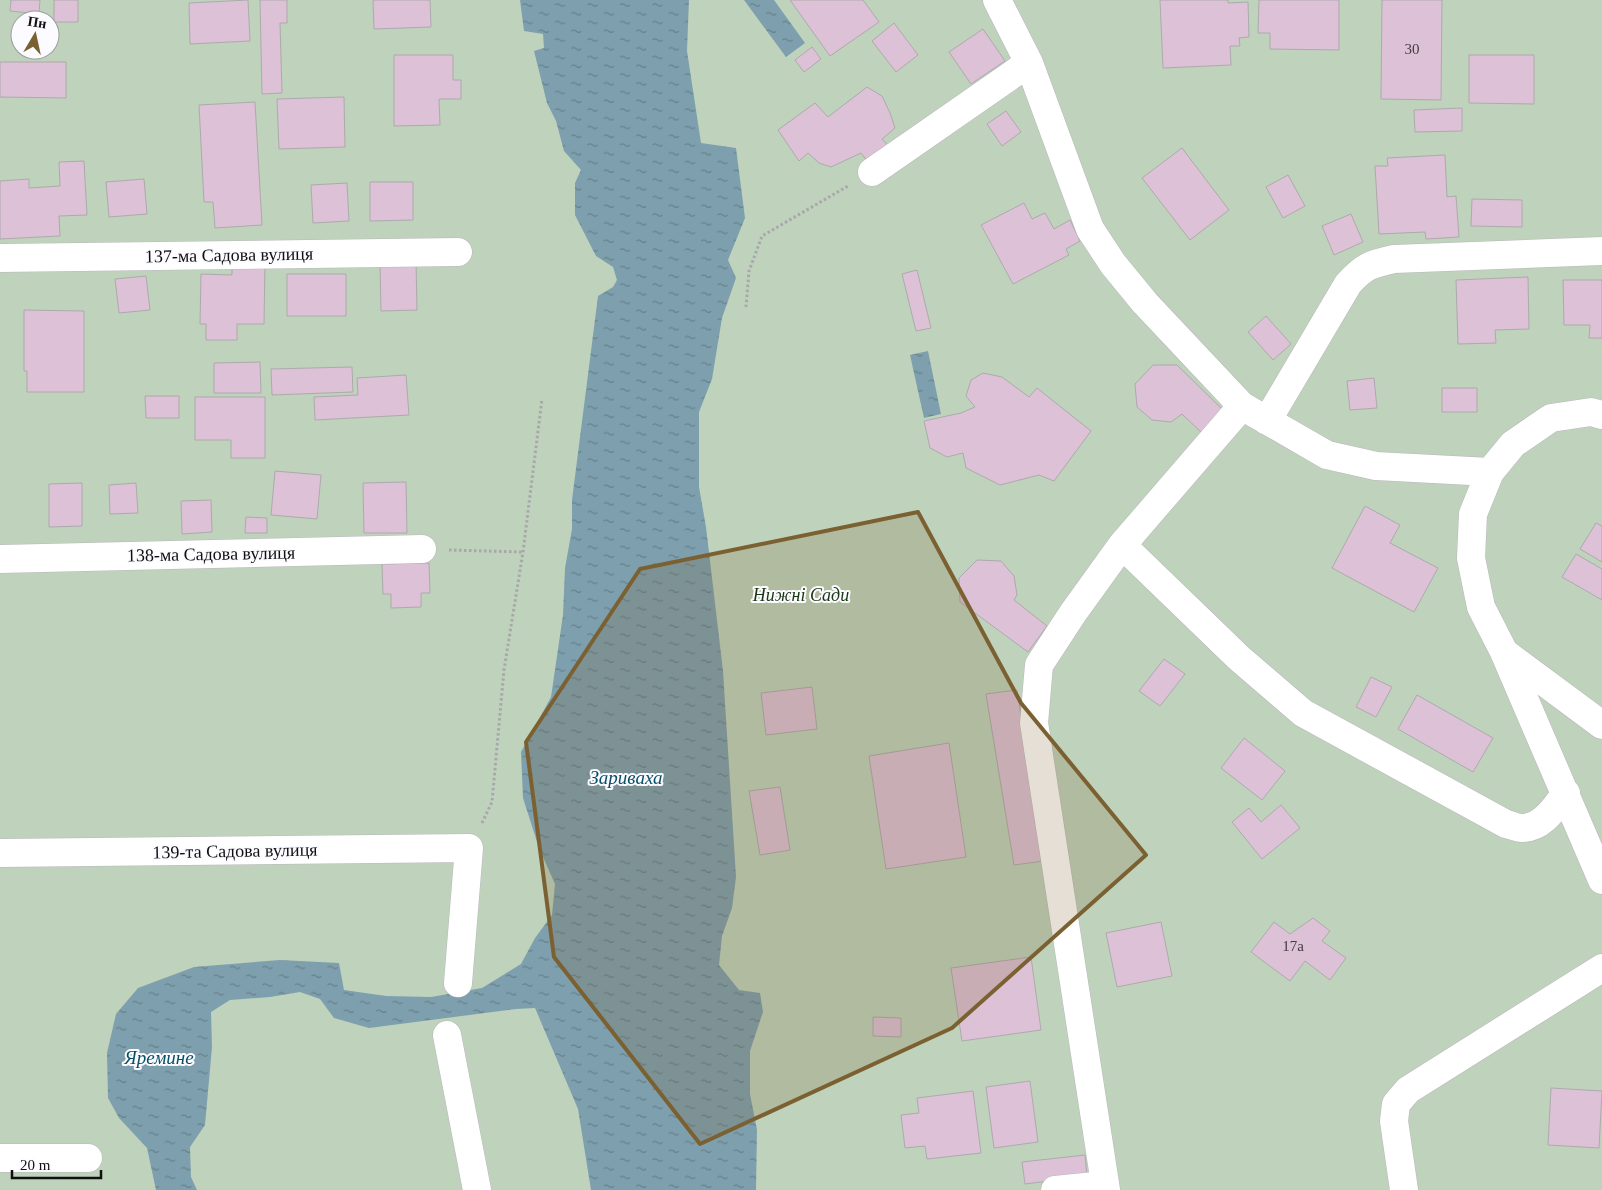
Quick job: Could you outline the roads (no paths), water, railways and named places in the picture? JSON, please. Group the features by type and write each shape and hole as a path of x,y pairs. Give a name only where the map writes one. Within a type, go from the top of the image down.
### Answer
{"street":[{"path":"997,0 1029,63 1090,229 1113,264 1145,303 1242,406 1327,455 1376,466 1490,472"},
{"path":"872,172 1029,63"},
{"path":"1267,420 1348,284 1360,270 1376,263 1394,259 1602,251"},
{"name":"137-ма Садова вулиця","path":"0,258 458,252"},
{"path":"1055,1190 1105,1187 1034,723 1039,665 1073,613 1122,545 1242,406"},
{"path":"1602,415 1591,412 1551,418 1513,444 1490,472 1473,514 1471,558 1481,607 1504,652 1602,880"},
{"path":"1122,545 1239,658 1303,713 1506,824 1522,828 1536,825 1548,816 1566,793"},
{"name":"138-ма Садова вулиця","path":"0,558 422,549"},
{"path":"1504,652 1602,725"},
{"name":"139-та Садова вулиця","path":"0,853 470,848 458,983"},
{"path":"1404,1190 1394,1121 1396,1104 1408,1090 1602,968"},
{"path":"447,1035 478,1190"},
{"path":"0,1158 88,1158"}],"water":[{"name":"Зариваха","path":"520,0 689,0 687,51 701,143 736,148 745,218 728,260 736,278 722,318 712,379 699,412 699,487 706,527 723,671 736,877 732,908 722,936 719,965 739,990 760,993 763,1012 750,1051 750,1094 757,1130 756,1190 591,1190 578,1109 535,1008 369,1028 334,1018 320,999 300,992 270,997 230,1000 211,1012 212,1047 205,1125 190,1147 191,1177 197,1190 156,1190 147,1148 119,1118 108,1098 107,1053 116,1014 138,988 194,967 280,960 339,963 344,990 386,996 431,997 482,988 521,964 535,938 552,915 555,884 539,848 523,798 521,752 551,697 563,615 565,568 572,529 572,500 598,296 613,287 617,280 613,267 596,256 575,215 575,183 581,170 564,151 556,121 547,103 534,51 544,48 543,34 524,31"},
{"path":"744,0 774,0 805,43 786,57"},
{"path":"928,351 941,414 924,418 910,355"}],"park label":[{"name":"Нижні Сади","path":"801,595"}],"water label":[{"name":"Яремине","path":"159,1057"}]}
